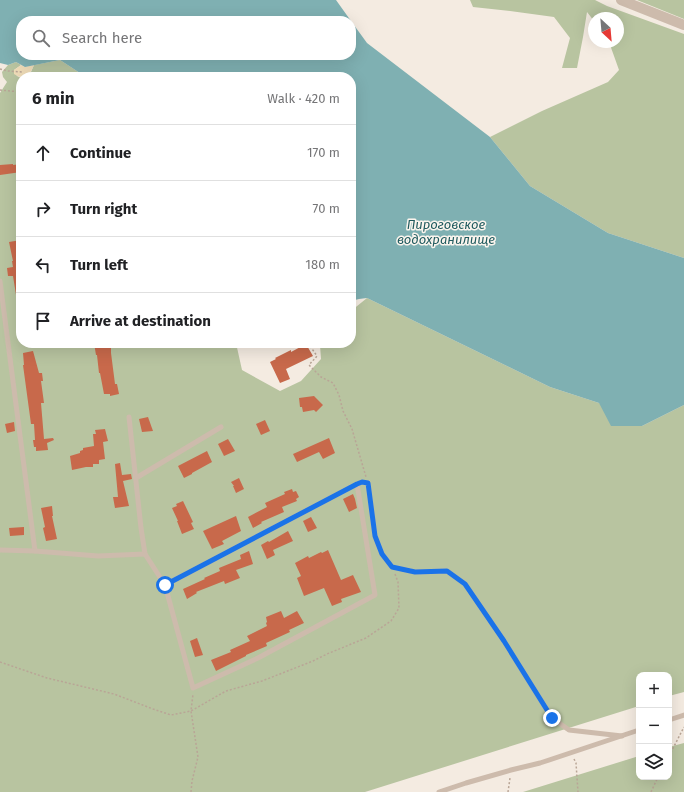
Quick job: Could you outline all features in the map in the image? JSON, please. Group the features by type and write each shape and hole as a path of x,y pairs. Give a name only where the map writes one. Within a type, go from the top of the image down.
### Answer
{"street":[{"path":"621,0 684,25"}],"lane":[{"path":"0,281 35,551"},
{"path":"129,417 145,554 165,585 193,688 258,658 375,595 359,483 165,585"},
{"path":"136,478 221,426"},
{"path":"368,483 375,536 382,554 392,567 415,572 447,571 465,584 504,641 552,718 569,730 622,736"},
{"path":"0,550 98,556 145,554"},
{"path":"672,719 684,715"},
{"path":"439,792 566,755 636,731"}],"path":[{"path":"0,69 23,72"},
{"path":"0,90 16,92"},
{"path":"311,348 317,356 309,365 321,377 333,382 339,395 343,412 352,429 368,483"},
{"path":"191,792 198,756 191,711 193,688"},
{"path":"672,750 684,727"},
{"path":"566,755 572,757 576,763 578,792"},
{"path":"508,792 511,770"},
{"path":"651,792 657,780"}],"green space":[{"path":"470,0 595,0 624,12 588,12 588,13 587,12 577,68 562,68 570,38 554,17 473,7"},
{"path":"637,0 684,0 684,19"},
{"path":"624,12 684,34 684,258 608,233 530,186 490,137 542,111 608,82 619,70 611,48 624,48"},
{"path":"60,60 78,72 31,72 34,65"},
{"path":"16,62 21,65 14,70 16,74 16,348 237,348 242,370 280,391 301,381 321,359 320,348 356,348 356,307 367,298 550,387 599,403 642,426 684,405 684,692 672,695 672,672 636,672 636,707 365,792 0,792 0,93 7,82 3,77 2,72 8,65"},
{"path":"684,743 684,792 523,792 636,757 636,780 672,780 672,746"}],"sand":[{"path":"21,65 25,67 34,65 31,72 16,72 16,75 14,74 14,70"}],"water":[{"name":"Пироговское водохранилище","path":"0,0 336,0 348,16 16,16 16,60 60,60 25,67 16,62 8,65 0,63"},
{"name":"Пироговское водохранилище","path":"356,28 367,43 490,137 530,186 608,233 684,258 684,405 642,426 611,426 599,403 550,387 367,298 356,300 356,72 78,72 60,60 356,60"}],"building":[{"path":"0,165 16,165 16,173 0,175"},
{"path":"16,241 16,295 13,276 8,276 7,268 13,267 9,242"},
{"path":"95,348 111,348 115,384 117,384 119,394 110,396 110,394 104,394"},
{"path":"298,348 308,348 313,356 286,369 290,379 280,383 270,362 291,350 291,352"},
{"path":"33,351 39,373 42,373 43,381 41,381 44,403 41,403 44,439 53,438 54,440 47,443 48,450 36,451 36,447 34,447 34,424 31,424 23,365 23,353"},
{"path":"314,396 323,405 316,412 314,410 303,412 302,407 300,407 299,398"},
{"path":"148,417 153,431 142,432 139,419"},
{"path":"265,420 270,431 261,435 256,424"},
{"path":"14,422 15,431 7,433 5,424"},
{"path":"105,429 108,441 103,442 105,459 99,460 99,464 93,464 93,467 72,470 70,456 80,453 83,448 94,446 93,434 96,434 95,430"},
{"path":"329,438 335,453 323,459 319,452 297,462 293,454"},
{"path":"228,439 235,451 224,456 218,444"},
{"path":"207,451 212,462 184,478 178,466"},
{"path":"120,463 122,475 131,474 132,479 123,481 129,506 115,508 113,497 118,497 115,464"},
{"path":"239,478 244,489 236,493 231,482"},
{"path":"292,489 293,492 296,491 299,497 296,499 297,501 282,507 284,512 261,522 262,523 253,528 248,517 267,507 265,503 285,494 284,492"},
{"path":"353,494 357,508 349,512 343,499"},
{"path":"183,501 193,522 191,523 194,529 182,534 172,508 177,506 176,504"},
{"path":"52,506 52,516 57,539 46,541 41,508"},
{"path":"236,516 241,531 222,541 224,544 212,549 203,531"},
{"path":"311,517 317,528 308,532 303,521"},
{"path":"24,527 24,535 10,536 9,528"},
{"path":"288,531 293,541 273,550 275,555 267,559 261,545"},
{"path":"328,550 341,580 353,575 361,592 341,599 342,602 332,606 324,588 304,596 297,578 301,576 295,563 308,556 309,558"},
{"path":"249,551 253,564 236,570 240,578 225,584 224,581 196,592 197,593 187,599 183,589 220,571 219,568 241,559 240,555"},
{"path":"281,611 284,618 297,611 304,623 289,630 290,632 266,643 267,646 216,671 211,660 231,652 230,650 250,641 247,636 267,626 266,617"},
{"path":"197,638 203,655 195,657 190,641"}],"route":[{"path":"165,585 357,484 362,482 368,483 375,536 382,554 392,567 415,572 447,571 465,584 504,641 552,718"}]}
